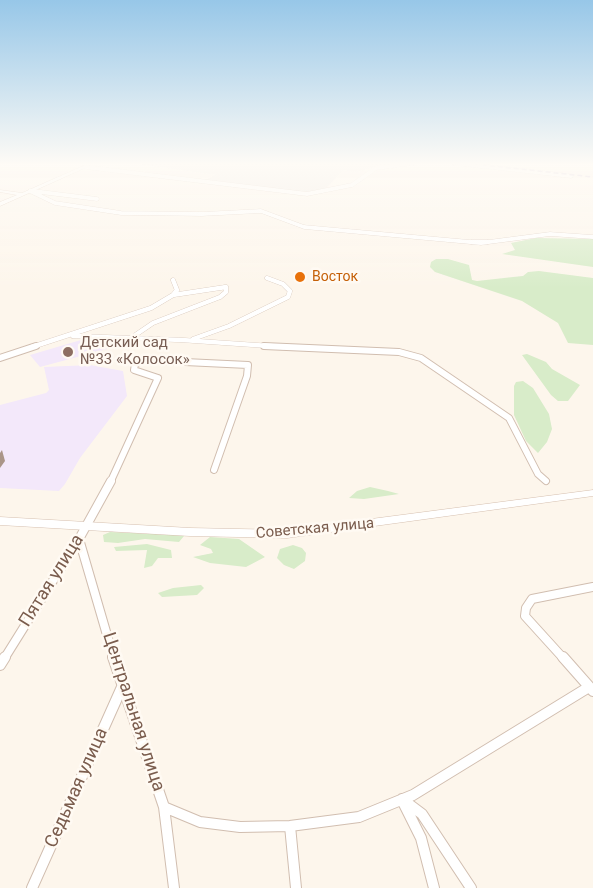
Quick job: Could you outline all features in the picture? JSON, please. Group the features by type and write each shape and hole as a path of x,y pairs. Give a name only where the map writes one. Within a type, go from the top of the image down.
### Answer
{"main road":[{"name":"Советская улица","path":"0,521 190,532 287,534 593,493"}],"street":[{"path":"65,204 121,213 202,214 261,211 304,227 481,243 550,234 593,237"},
{"path":"188,340 229,326 288,297 290,291 283,284 267,278"},
{"path":"173,280 177,290 173,295"},
{"path":"0,358 151,308 173,295 213,287 226,287 226,292 220,297 153,323 130,339"},
{"path":"72,336 188,340 294,349 399,352 421,358 510,418 538,474 546,481"},
{"name":"Пятая улица","path":"0,665 79,539 120,465 158,381 158,378 134,370 135,364 143,360 248,365 247,376 214,470"},
{"name":"Центральная улица","path":"79,539 122,687 165,807 174,888"},
{"path":"165,807 200,822 240,827 290,826 359,817 402,800 591,689 525,615 526,608 532,599 593,587"},
{"name":"Седьмая улица","path":"32,888 122,687"},
{"path":"402,800 422,838 434,888"},
{"path":"402,800 422,814 471,888"},
{"path":"290,826 296,888"}],"shaded area":[{"name":"Детский сад №33 «Колосок»","path":"81,340 112,342 107,349 40,367 30,355"},
{"path":"90,365 123,371 127,396 80,458 65,484 59,491 0,488 0,405 46,393 49,390 44,367"}],"green space":[{"path":"536,238 593,239 593,267 502,254 515,250 511,243"},
{"path":"436,259 448,259 469,265 472,280 477,281 523,276 528,272 539,271 593,278 593,345 568,343 558,323 522,301 435,272 430,267 431,262"},
{"path":"527,354 546,362 552,369 580,385 568,401 558,401 551,395 522,355"},
{"path":"523,381 533,388 549,414 552,429 547,442 538,453 526,441 514,415 514,386 516,382"},
{"path":"370,487 399,494 364,499 349,498 357,491"},
{"path":"110,532 184,536 179,542 145,539 118,543 104,542 103,535"},
{"path":"210,537 239,539 265,557 246,567 210,563 193,557 213,553 211,549 200,545"},
{"path":"147,544 171,550 172,558 158,558 152,566 144,568 147,550 116,551 114,547"},
{"path":"293,545 302,548 306,553 305,561 294,569 284,565 277,558 280,549"},
{"path":"201,585 204,588 197,595 162,597 158,593 173,588"}],"place":[{"name":"Восток","path":"300,277"},
{"name":"Детский сад №33 «Колосок»","path":"68,352"}]}
